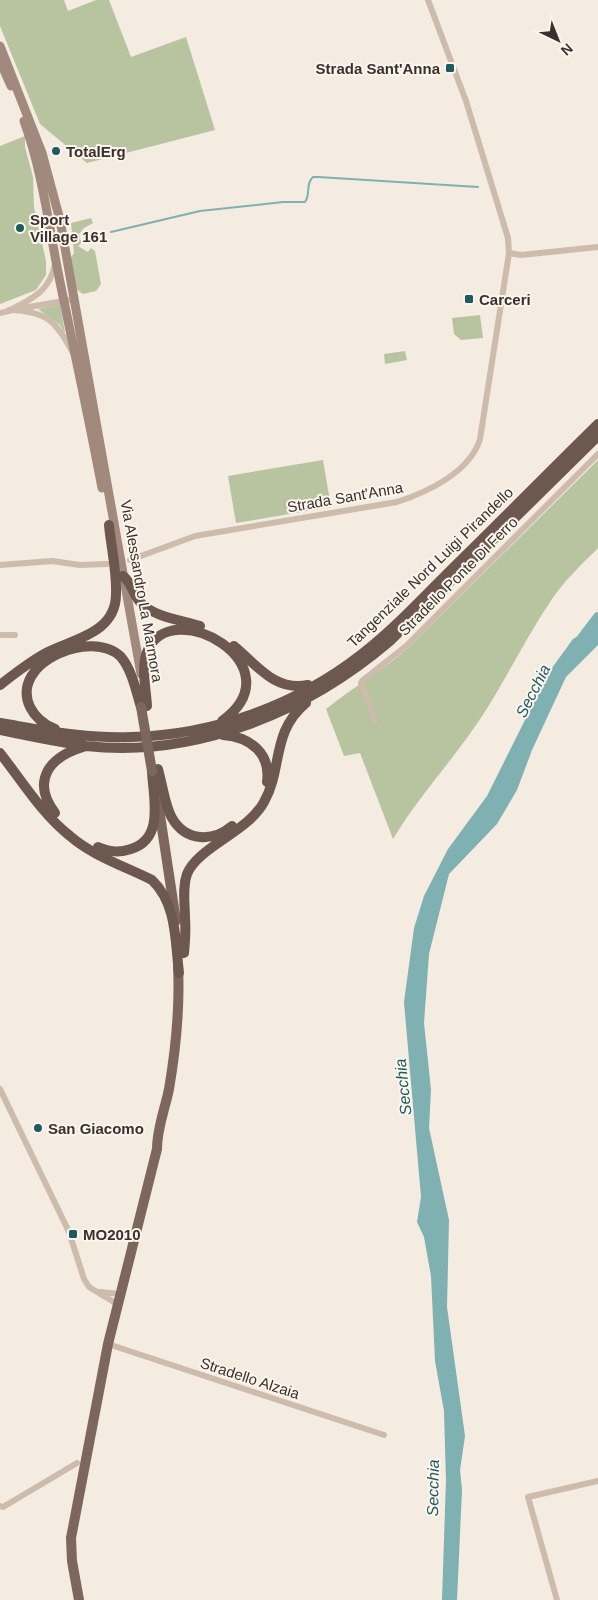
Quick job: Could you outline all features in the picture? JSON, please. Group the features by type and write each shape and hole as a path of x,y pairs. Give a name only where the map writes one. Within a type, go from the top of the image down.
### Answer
{"highway":[{"name":"Tangenziale Nord Luigi Pirandello","path":"321,686 358,658 385,634 598,424"},
{"name":"Tangenziale Nord Luigi Pirandello","path":"0,730 87,746 134,747 168,744 273,714 355,669 390,641 598,436"},
{"path":"0,685 44,654 97,631 109,619 116,595 109,525"},
{"path":"123,576 130,581 138,600 148,609 216,633 274,681 294,687 321,686"},
{"path":"144,706 144,669 147,651 163,634 179,629 190,629 224,646 239,660 245,670 248,681 241,704 217,729 254,744 261,752 268,773 262,796 242,818 228,830 215,836 202,838 184,832 171,817 155,770"},
{"path":"66,733 51,728 35,715 28,702 27,693 34,671 43,662 61,653 98,645 110,649 128,667 144,706"},
{"path":"184,953 184,886 190,868 196,861 238,830 264,803 273,780 279,742 295,713 321,686"},
{"name":"Tangenziale Nord Luigi Pirandello","path":"0,723 66,733 132,737 217,729"},
{"path":"87,746 63,753 55,760 48,768 44,789 50,806 63,822 88,842 107,851 121,852 135,848 150,835 155,818 155,770"},
{"path":"0,753 40,804 70,837 92,851 152,880 158,885 170,906 179,973"}],"main road":[{"name":"Via Alessandro La Marmora","path":"0,46 42,153 60,220 155,770 180,902 184,953 184,1014 180,1053 163,1139 157,1149"},
{"name":"Via Alessandro La Marmora","path":"0,61 33,148 144,706"},
{"name":"Via Alessandro La Marmora","path":"79,1600 72,1561 71,1538 108,1344 157,1149 157,1138 174,1053 179,973 174,903 155,770"}],"street":[{"name":"Strada Sant'Anna","path":"130,560 195,536 397,502 425,491 464,465 475,452 480,439 509,254 506,228 466,101 428,0"},
{"path":"509,254 521,255 598,247"},
{"path":"0,313 38,295 47,286 56,260"},
{"path":"9,310 75,299"},
{"path":"9,310 28,311 50,319 58,327 73,355"},
{"name":"Stradello Ponte Di Ferro","path":"375,721 361,683 363,680 406,646 598,454"},
{"path":"0,565 52,561 80,565 107,564"},
{"path":"0,636 15,635"},
{"path":"0,1089 70,1232 84,1279 89,1287 118,1299"},
{"path":"96,1291 118,1299"},
{"name":"Stradello Alzaia","path":"108,1344 384,1434"},
{"path":"0,1506 2,1507 77,1462"},
{"path":"557,1600 528,1497 598,1481"}],"green space":[{"path":"0,0 64,0 68,11 96,0 109,0 131,57 186,37 215,130 87,163 40,124 0,26"},
{"name":"Sport Village 161","path":"25,136 25,147 33,177 34,207 46,261 46,275 36,290 0,304 0,146"},
{"path":"91,218 93,223 84,228 79,234 81,243 78,246 88,252 91,248 95,251 101,284 96,291 83,294 76,289 70,259 74,253 71,223"},
{"path":"60,304 65,332 60,325 38,309"},
{"path":"480,315 483,338 461,340 454,334 452,318"},
{"path":"405,351 407,360 385,364 384,354"},
{"path":"323,460 331,507 236,523 228,476"},
{"path":"598,460 598,548 572,574 555,595 539,618 480,719 393,839 360,753 344,756 326,709 390,663 410,646"}],"water":[{"path":"598,625 598,645 566,677 532,750 517,790 497,824 449,874 429,954 424,1023 431,1090 429,1128 449,1220 447,1307 465,1436 460,1470 462,1490 457,1600 442,1600 446,1480 444,1411 435,1361 431,1276 424,1237 417,1222 421,1197 404,1002 414,928 424,896 448,849 487,796 549,672 573,639"}],"waterway":[{"path":"111,232 200,211 283,202 305,202 308,196 309,183 313,177 478,187"},
{"name":"Secchia","path":"579,642 598,617"}],"place":[{"name":"Strada Sant'Anna","path":"450,68"},
{"name":"TotalErg","path":"56,151"},
{"name":"Sport Village 161","path":"20,228"},
{"name":"Carceri","path":"469,299"},
{"name":"San Giacomo","path":"38,1128"},
{"name":"MO2010","path":"73,1234"}]}
